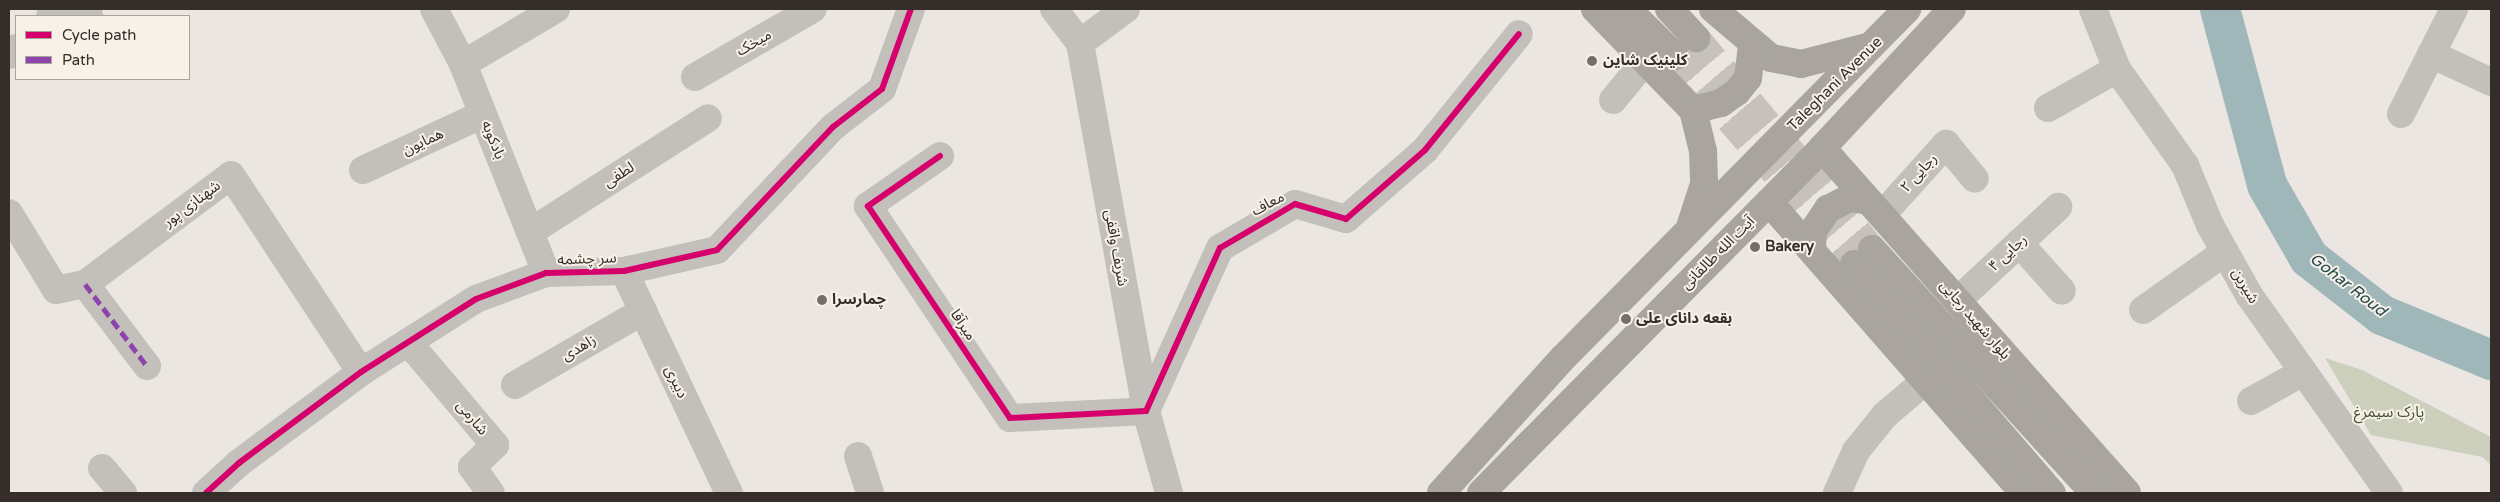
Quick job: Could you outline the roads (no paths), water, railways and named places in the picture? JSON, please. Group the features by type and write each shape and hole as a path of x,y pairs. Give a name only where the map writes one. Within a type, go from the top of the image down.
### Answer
{"main road":[{"path":"1423,493 1445,486 1564,357 1690,227 1704,184 1703,152 1694,110 1596,9"},
{"path":"1627,9 1676,56"},
{"path":"1669,9 1696,38"},
{"path":"1714,9 1752,46 1771,58 1801,64 1874,44"},
{"name":"Taleghani Avenue","path":"1690,227 1907,9"},
{"name":"آیت الله طالقانی","path":"1481,493 1822,148 1952,9"},
{"path":"1694,110 1720,103 1737,92 1748,78 1752,46"},
{"name":"بلوار شهید رجایی","path":"1822,148 2127,493"},
{"path":"1812,249 1812,231 1828,209 1850,198 1875,208"},
{"path":"1769,202 2024,493"},
{"name":"بلوار شهید رجایی","path":"2052,493 1863,256 2094,493"},
{"path":"1564,357 1591,382"}],"street":[{"name":"بادکوبه","path":"434,9 463,64 546,273"},
{"path":"463,64 556,9"},
{"name":"میخک","path":"695,77 813,9"},
{"name":"سر چشمه","path":"206,493 239,463 361,372 476,299 546,273 624,270 717,250 833,127 882,89 911,9"},
{"name":"شریف واقفی","path":"1054,9 1080,43 1146,411 1169,493"},
{"path":"1080,43 1126,9"},
{"name":"شیرین","path":"2094,9 2117,69 2185,165 2225,252 2303,372 2389,493"},
{"path":"2401,114 2454,9"},
{"name":"معاف","path":"1146,411 1220,248 1295,204 1346,220 1425,150 1519,34"},
{"path":"2431,54 2491,82"},
{"path":"1613,100 1646,60"},
{"path":"2048,108 2117,69"},
{"name":"همایون","path":"362,170 483,114"},
{"name":"لطفی","path":"530,232 708,118"},
{"name":"رجایی ۲","path":"1875,208 1946,144 1975,179"},
{"name":"میرآقا","path":"940,156 868,206 1010,418 1146,411"},
{"name":"شهنازی پور","path":"9,213 56,290 85,284 231,176 361,372"},
{"name":"رجایی ۴","path":"1958,300 2058,207"},
{"path":"2019,243 2062,290"},
{"path":"2143,310 2225,252"},
{"name":"دبیری","path":"624,270 729,493"},
{"path":"85,284 147,366"},
{"name":"زاهدی","path":"515,384 643,311"},
{"name":"شارمی","path":"408,342 495,445 472,467 492,493"},
{"path":"2250,401 2303,372"},
{"path":"1837,493 1856,451 1885,415 1925,381"},
{"path":"858,456 870,493"},
{"path":"102,468 123,493"}],"waterway":[{"name":"Gohar Roud","path":"2220,9 2267,185 2309,258 2382,315 2491,360"}],"tunnel":[{"path":"1696,38 1872,249"},
{"path":"1675,56 1854,264"}],"place":[{"name":"کلینیک شاین","path":"1592,61"},
{"name":"Bakery","path":"1755,247"},
{"name":"چمارسرا","path":"822,300"},
{"name":"بقعه دانای علی","path":"1626,319"}],"park label":[{"name":"پارک سیمرغ","path":"2389,413"}]}
